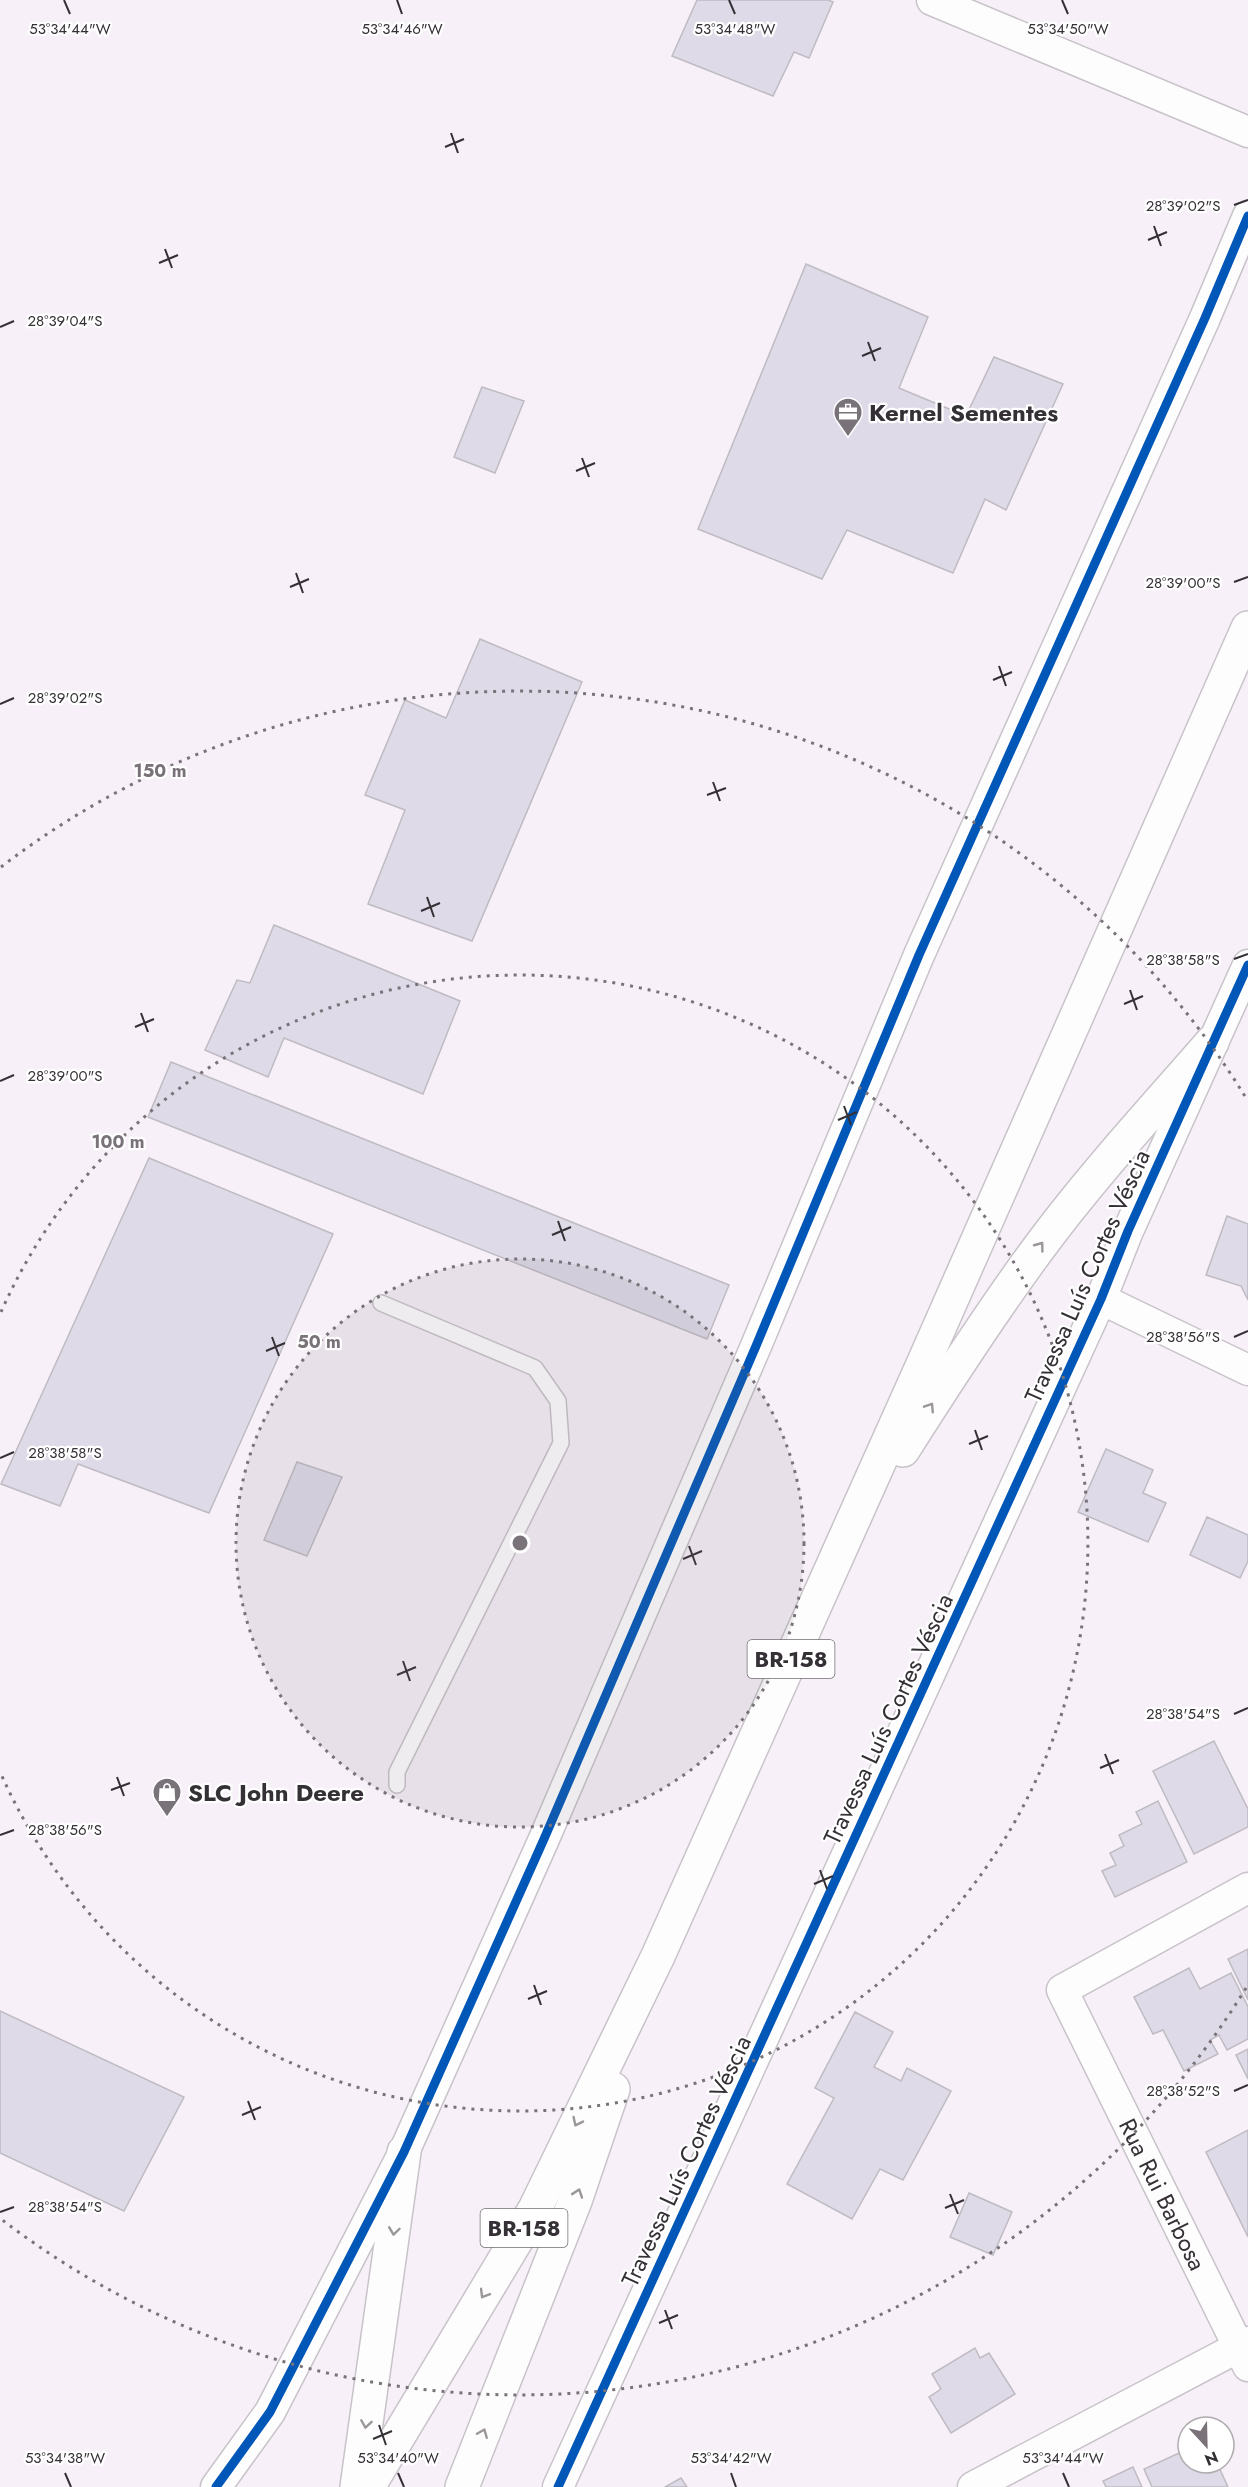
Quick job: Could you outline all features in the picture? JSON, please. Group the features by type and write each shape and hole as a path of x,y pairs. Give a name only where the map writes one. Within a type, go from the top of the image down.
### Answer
{"highway":[{"name":"BR-158","path":"368,2487 535,2209 658,1956 1248,628"},
{"path":"842,1545 961,1359 1038,1248 1108,1162 1212,1042"},
{"name":"BR-158","path":"462,2487 575,2201 658,1956"},
{"path":"357,2487 404,2152"}],"street":[{"path":"932,0 1248,132"},
{"path":"216,2487 270,2412 404,2152 562,1795 920,955 1205,318 1248,216"},
{"name":"Travessa Luís Cortes Véscia","path":"558,2487 1101,1299 1128,1231 1248,965"},
{"path":"1101,1299 1248,1370"},
{"name":"Rua Rui Barbosa","path":"1245,2352 1062,1990 1248,1888"},
{"path":"974,2487 1245,2352"}],"lane":[{"path":"381,1303 536,1368 558,1401 561,1443 397,1772 397,1785"}],"building":[{"path":"697,0 828,0 833,2 809,58 794,52 773,96 672,56"},
{"path":"806,264 928,317 899,388 966,416 994,357 1063,384 1006,510 985,499 953,573 847,530 822,579 698,529"},
{"path":"482,387 524,401 495,473 454,457"},
{"path":"480,639 582,682 472,941 368,904 405,810 365,795 405,700 446,718"},
{"path":"274,925 460,1001 423,1094 284,1038 268,1077 205,1050 237,980 250,983"},
{"path":"171,1062 729,1285 707,1339 148,1117"},
{"path":"149,1158 333,1234 209,1513 78,1464 60,1506 1,1484"},
{"path":"1227,1216 1248,1224 1248,1300 1241,1286 1206,1275"},
{"path":"1106,1449 1153,1470 1143,1493 1166,1503 1148,1542 1078,1512"},
{"path":"297,1462 342,1477 307,1556 264,1540"},
{"path":"1207,1517 1248,1535 1248,1561 1240,1578 1190,1555"},
{"path":"1214,1741 1248,1809 1248,1827 1194,1854 1153,1771"},
{"path":"1158,1801 1187,1862 1115,1897 1102,1871 1116,1865 1110,1853 1124,1846 1119,1835 1142,1824 1136,1812"},
{"path":"1248,1949 1248,2000 1228,1959"},
{"path":"1189,1968 1200,1989 1231,1973 1248,2007 1248,2039 1227,2050 1219,2035 1210,2040 1218,2054 1184,2071 1163,2030 1153,2034 1134,1997"},
{"path":"0,2011 184,2097 124,2211 0,2153"},
{"path":"855,2012 893,2032 874,2067 901,2081 907,2068 951,2091 903,2180 880,2169 852,2219 787,2184 834,2098 815,2088"},
{"path":"1248,2049 1248,2079 1236,2055"},
{"path":"1248,2130 1248,2237 1206,2152"},
{"path":"969,2193 1012,2212 993,2255 950,2237"},
{"path":"975,2348 980,2358 989,2353 1015,2394 951,2433 929,2397 941,2389 932,2374"},
{"path":"1176,2454 1176,2475 1222,2475 1228,2487 1152,2487 1144,2469"},
{"path":"1133,2467 1142,2487 1106,2487 1103,2481"},
{"path":"681,2478 687,2487 665,2487"}],"cycle path":[{"path":"216,2487 270,2412 404,2152 544,1839 756,1346 919,955 1205,318 1248,216"},
{"path":"558,2487 1101,1299 1128,1231 1248,965"}],"place":[{"name":"Kernel Sementes","path":"848,438"},
{"name":"SLC John Deere","path":"167,1818"}]}
